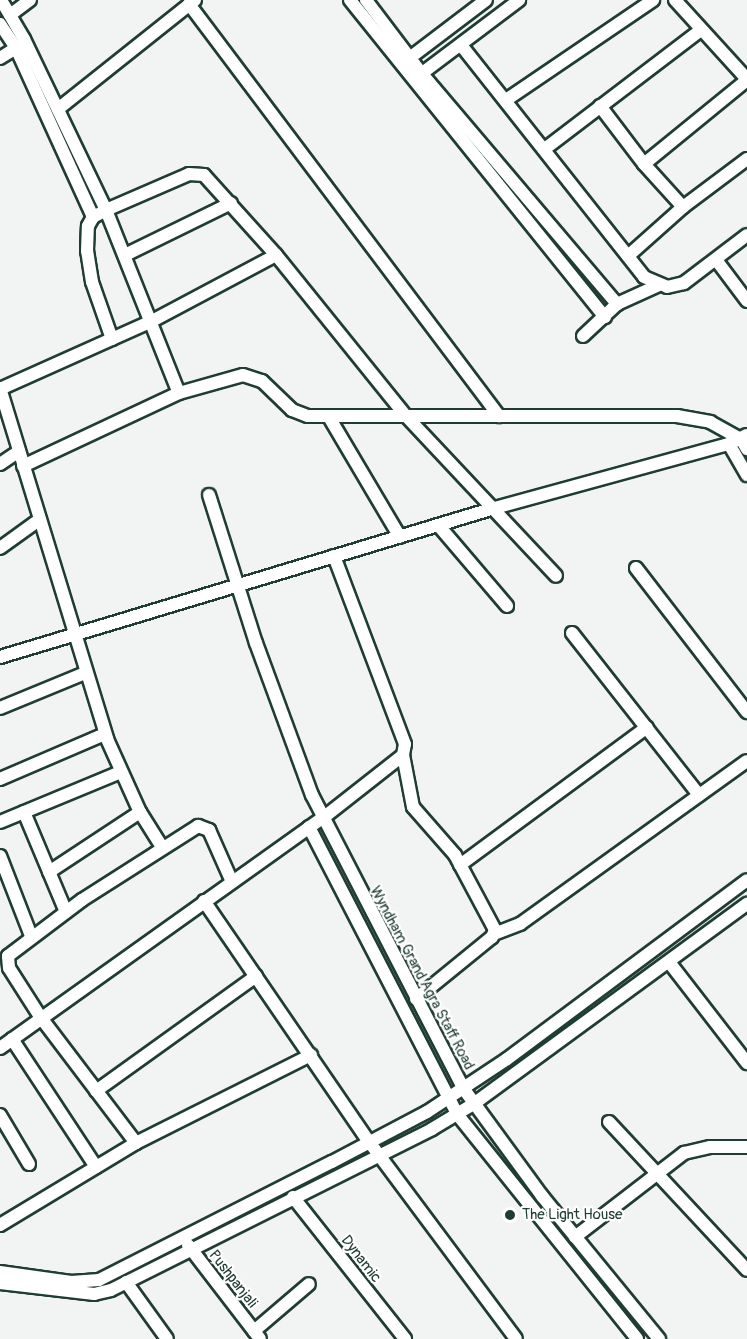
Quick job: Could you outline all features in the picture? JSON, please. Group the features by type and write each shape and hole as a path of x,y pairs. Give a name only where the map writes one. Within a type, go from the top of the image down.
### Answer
{"street":[{"path":"1,0 58,109 106,210 179,393"},
{"path":"10,15 30,0"},
{"path":"350,0 405,61"},
{"path":"366,0 417,77 605,317"},
{"path":"405,61 486,0"},
{"path":"417,77 519,0"},
{"path":"506,100 653,0"},
{"path":"644,164 747,79 675,0"},
{"path":"58,109 192,2 499,416"},
{"path":"0,24 16,48 93,217"},
{"path":"546,148 701,30"},
{"path":"461,45 546,148 644,277 659,285"},
{"path":"0,58 16,48"},
{"path":"417,77 617,304"},
{"path":"600,106 644,164 683,207"},
{"path":"628,256 683,207 747,159"},
{"path":"112,339 87,251 88,226 93,217 194,173 204,175 276,255 406,416 556,576"},
{"path":"125,255 231,203"},
{"path":"583,336 617,304 659,285 684,283 717,261 747,235"},
{"path":"162,847 140,812 105,734 85,673 77,633 0,388 152,321 276,255"},
{"path":"717,261 747,301"},
{"path":"23,466 179,393 243,375 270,386 300,414 329,417 677,416 710,423 741,442"},
{"path":"329,417 400,537"},
{"path":"741,442 747,475"},
{"path":"0,657 491,509 741,442"},
{"path":"0,464 19,451"},
{"name":"Wyndham Grand Agra Staff Road","path":"209,495 238,586 323,818 472,1105 575,1237 659,1339"},
{"path":"0,549 40,519"},
{"path":"439,526 507,606"},
{"path":"334,556 405,744 403,755 412,807 460,865 495,927 494,934"},
{"path":"636,568 747,712"},
{"path":"572,633 699,795"},
{"path":"0,708 85,673"},
{"path":"460,865 647,727"},
{"path":"0,779 105,734"},
{"path":"0,1048 323,818 403,755"},
{"path":"416,999 494,934 520,924 747,761"},
{"path":"0,822 121,772"},
{"path":"24,812 66,912"},
{"path":"49,872 140,812"},
{"path":"136,1143 41,1018 7,963 12,951 31,936 189,829 204,827 232,882"},
{"path":"309,827 457,1114 637,1339"},
{"path":"0,856 31,936"},
{"path":"0,1272 71,1282 99,1280 370,1143 449,1098 747,880"},
{"path":"204,901 370,1143 516,1339"},
{"path":"0,1283 94,1294 126,1282 380,1155 472,1105 747,904"},
{"path":"669,962 747,1063"},
{"path":"96,1091 256,976"},
{"path":"12,1039 96,1167"},
{"path":"0,1225 136,1143 311,1055"},
{"path":"0,1115 29,1164"},
{"path":"609,1122 747,1270"},
{"path":"575,1237 657,1173 695,1148 745,1150"},
{"name":"Dynamic","path":"293,1197 405,1339"},
{"name":"Pushpanjali","path":"183,1237 257,1335"},
{"path":"126,1282 167,1339"},
{"path":"257,1335 309,1284"}],"place":[{"name":"The Light House","path":"510,1215"}]}
